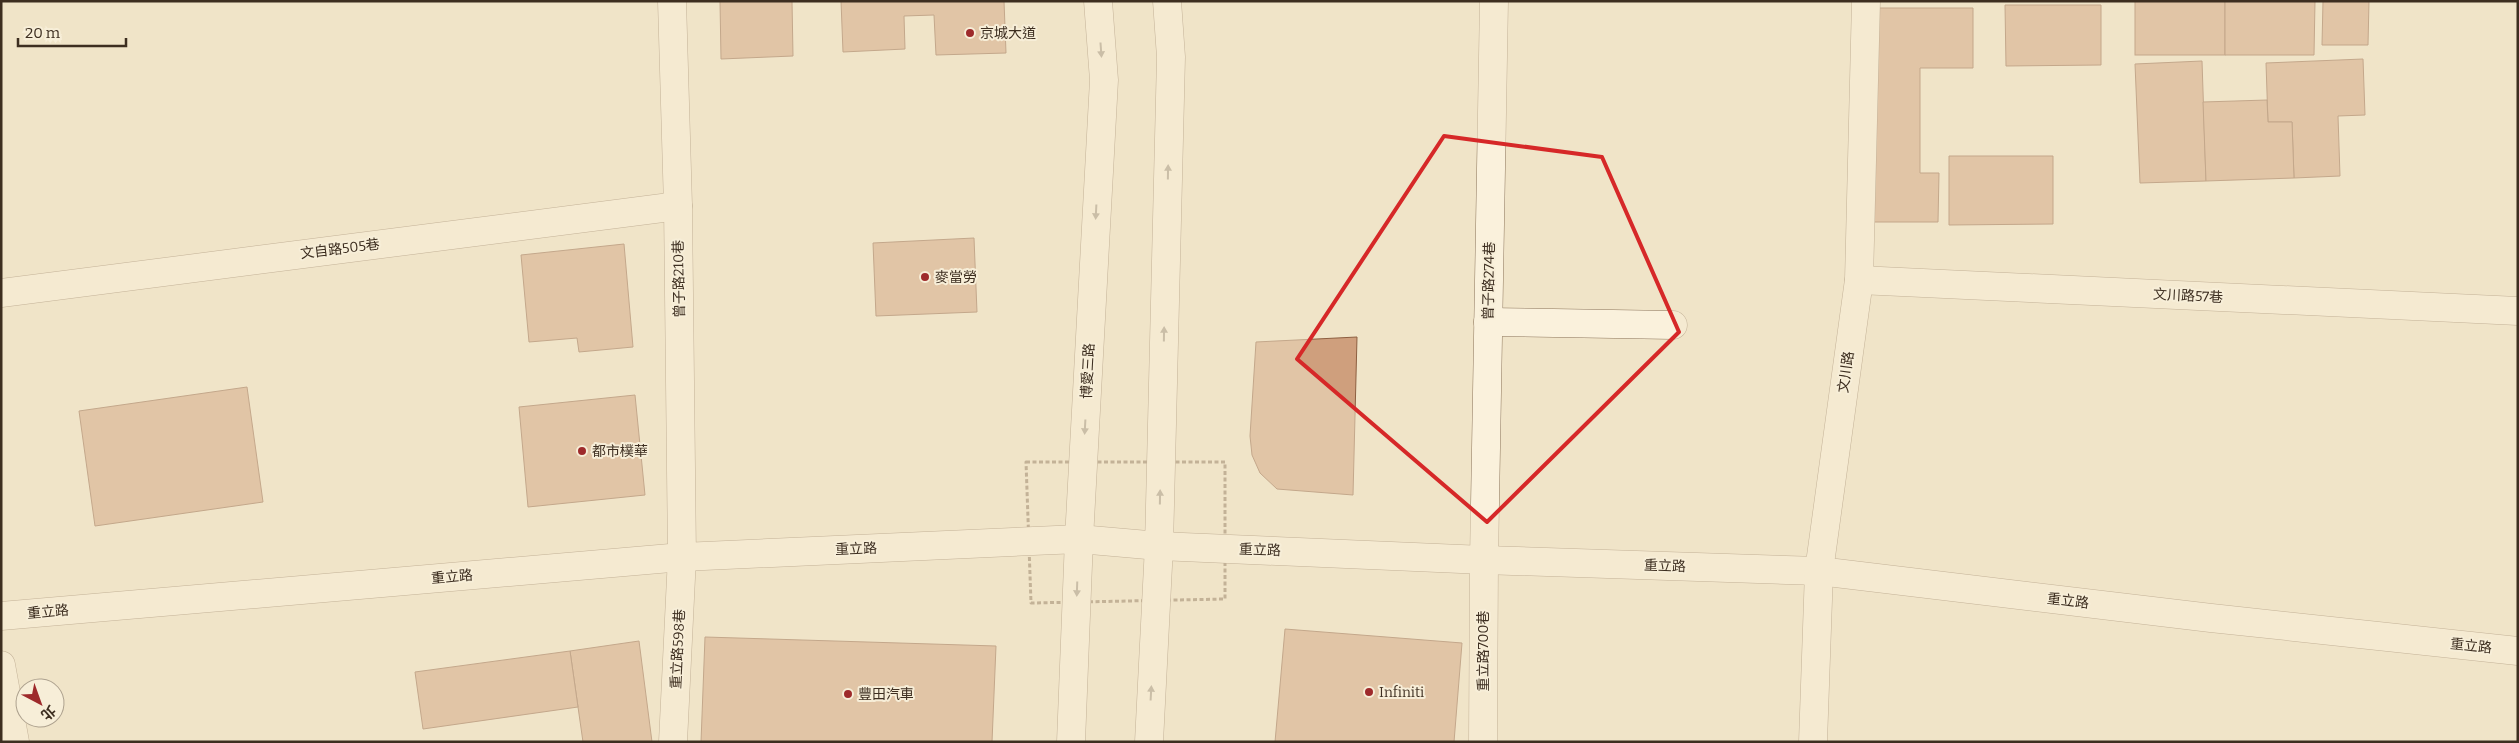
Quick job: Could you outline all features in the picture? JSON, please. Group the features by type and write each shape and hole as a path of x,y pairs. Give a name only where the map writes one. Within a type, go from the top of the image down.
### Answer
{"street":[{"name":"曾子路210巷","path":"672,1 678,206 682,557"},
{"name":"博愛三路","path":"1072,742 1079,539 1104,80 1098,1"},
{"path":"1148,742 1159,546 1171,57 1167,1"},
{"name":"曾子路274巷","path":"1484,560 1494,1"},
{"name":"文川路","path":"1814,742 1819,571 1859,280 1866,1"},
{"name":"文自路505巷","path":"1,293 678,206"},
{"name":"文川路57巷","path":"1859,280 2518,311"},
{"path":"1488,322 1673,325"},
{"name":"重立路","path":"1,616 682,557 1079,539 1159,546 1484,560 1819,571 2201,617 2518,651"},
{"name":"重立路598巷","path":"673,742 682,557"},
{"name":"重立路700巷","path":"1482,742 1484,560"},
{"path":"1,665 16,742"}],"highlighted area":[{"path":"1444,136 1602,157 1679,332 1487,522 1297,359"}],"building":[{"path":"720,1 792,1 793,56 721,59"},
{"name":"京城大道","path":"841,1 1004,1 1006,53 936,55 934,15 904,16 905,49 843,52"},
{"path":"2135,1 2225,1 2225,55 2135,55"},
{"path":"2225,1 2315,1 2314,55 2225,55"},
{"path":"2323,1 2369,1 2368,45 2322,45"},
{"path":"2005,5 2101,5 2101,65 2006,66"},
{"path":"1865,8 1973,8 1973,68 1920,68 1920,173 1939,173 1938,222 1863,222"},
{"path":"2363,59 2365,115 2338,116 2340,176 2294,178 2292,122 2268,122 2266,63"},
{"path":"2202,61 2206,181 2140,183 2135,64"},
{"path":"2267,100 2268,122 2292,122 2294,178 2206,181 2203,102"},
{"path":"1949,156 2053,156 2053,224 1949,225"},
{"name":"麥當勞","path":"974,238 977,312 876,316 873,243"},
{"path":"624,244 633,347 579,352 577,338 529,342 521,255"},
{"path":"1357,337 1353,495 1277,489 1260,473 1252,455 1250,436 1256,342"},
{"path":"247,387 263,502 95,526 79,411"},
{"name":"都市樸華","path":"635,395 645,495 528,507 519,407"},
{"name":"Infiniti","path":"1285,629 1462,643 1454,742 1275,742"},
{"name":"豐田汽車","path":"705,637 996,646 992,742 701,742"},
{"path":"639,641 652,742 583,742 570,651"},
{"path":"570,651 578,707 423,729 415,672"}],"place":[{"name":"京城大道","path":"970,33"},
{"name":"麥當勞","path":"925,277"},
{"name":"都市樸華","path":"582,451"},
{"name":"Infiniti","path":"1369,692"},
{"name":"豐田汽車","path":"848,694"}]}
